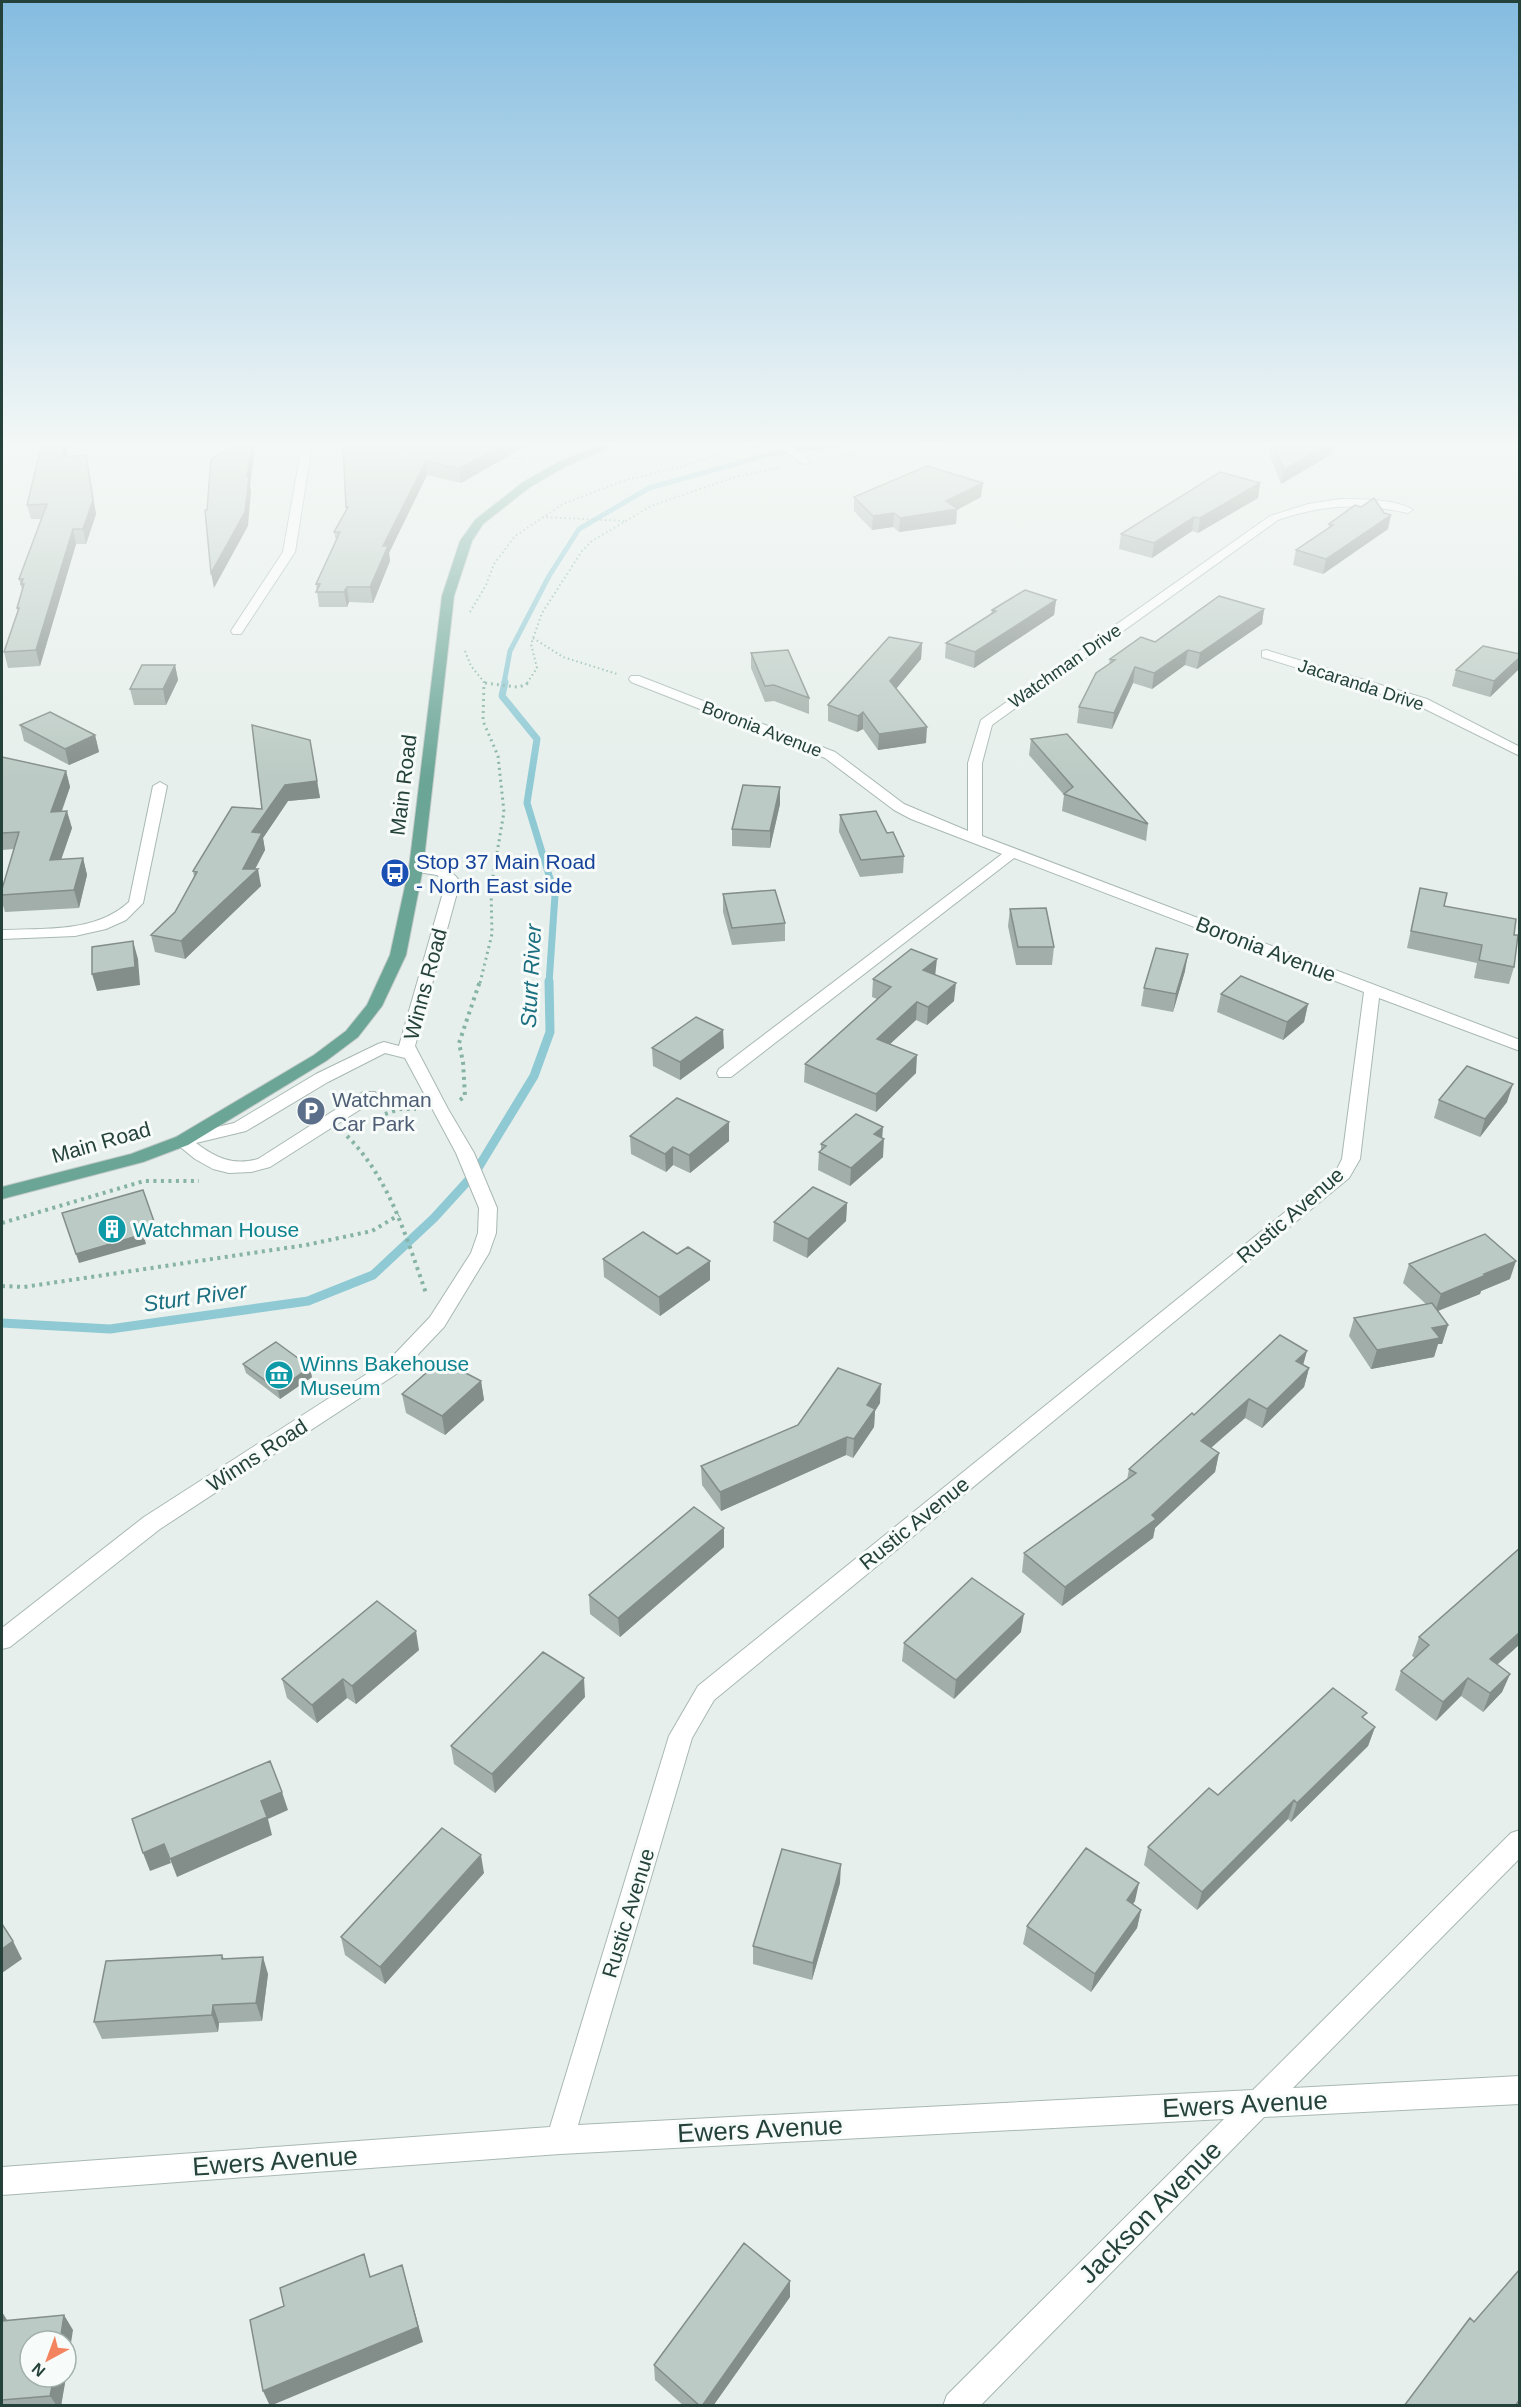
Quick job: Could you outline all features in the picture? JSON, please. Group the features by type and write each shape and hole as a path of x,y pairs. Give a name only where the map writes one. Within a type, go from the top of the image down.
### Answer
{"main road":[{"name":"Main Road","path":"2,1194 137,1158 182,1141 320,1058 352,1034 374,1006 398,955 416,868 448,596 461,555"}],"street":[{"path":"237,631 288,555"},
{"name":"Watchman Drive","path":"975,838 975,763 986,723 1222,555"},
{"name":"Jacaranda Drive","path":"1266,654 1422,702 1520,752"},
{"name":"Boronia Avenue","path":"635,679 830,755 899,807 1012,853 1520,1046"},
{"path":"2,935 75,931 101,926 121,916 136,903 160,786"},
{"path":"725,1073 1012,853"},
{"name":"Winns Road","path":"2,1640 152,1523 397,1364 437,1322 480,1253 487,1233 488,1209 465,1152 407,1046 453,882 450,875 444,871 416,868"},
{"name":"Rustic Avenue","path":"560,2140 681,1736 706,1693 1343,1174 1351,1159 1372,990"},
{"path":"182,1141 240,1127 322,1078 384,1047 411,1055"},
{"path":"182,1141 208,1161 221,1167 251,1167 264,1163 369,1096"},
{"name":"Jackson Avenue","path":"958,2406 1520,1841"},
{"name":"Ewers Avenue","path":"2,2181 560,2140 1520,2090"}],"path":[{"path":"485,683 517,687 526,685 537,668 531,644 542,613 579,555"},
{"path":"533,638 549,651 565,659 635,679"},
{"path":"341,1132 362,1149 399,1215 423,1284"},
{"path":"2,1286 24,1287 306,1245 372,1231 399,1215"}],"building":[{"path":"28,555 65,555 36,650 4,652 19,608 17,608 24,584 21,584 23,579 19,579"},
{"path":"209,555 221,555 211,573"},
{"path":"329,555 384,555 370,587 347,587 344,592 316,592 320,584 316,584"},
{"path":"1314,555 1331,555 1326,559"},
{"path":"1025,590 1056,600 975,652 946,643 996,611 992,610"},
{"path":"1219,596 1264,609 1200,653 1188,650 1154,673 1135,667 1114,713 1079,707 1096,673 1115,660 1110,659 1141,637 1155,642"},
{"path":"889,637 922,643 890,681 927,727 879,734 863,712 858,716 828,705"},
{"path":"1483,646 1520,654 1520,657 1494,681 1456,670"},
{"path":"788,650 809,698 774,685 765,686 751,653"},
{"path":"142,665 175,665 163,689 130,689"},
{"path":"50,712 95,735 65,749 20,725"},
{"path":"252,725 310,740 317,781 285,785 252,832 262,833 243,869 258,869 181,941 151,935 175,912 197,872 193,871 232,807 262,809"},
{"path":"1067,734 1148,824 1064,794 1073,787 1031,739"},
{"path":"2,757 66,771 51,812 67,811 50,860 83,858 74,890 2,895 19,832 2,833"},
{"path":"743,785 780,787 770,831 732,829"},
{"path":"876,811 887,833 893,832 904,856 861,860 840,815"},
{"path":"1420,888 1447,893 1444,906 1516,919 1514,935 1518,935 1514,967 1479,960 1482,945 1411,931"},
{"path":"775,890 785,923 732,928 723,894"},
{"path":"1046,908 1054,947 1018,947 1010,909"},
{"path":"133,941 135,967 92,974 92,947"},
{"path":"1156,948 1188,954 1176,994 1144,988"},
{"path":"911,949 937,959 923,970 956,983 928,1007 917,1002 877,1039 917,1055 876,1094 805,1064 891,987 873,979"},
{"path":"1241,976 1308,1004 1287,1022 1221,994"},
{"path":"696,1017 723,1030 680,1062 652,1048"},
{"path":"1467,1066 1513,1084 1485,1119 1439,1100"},
{"path":"677,1098 729,1122 689,1155 673,1147 665,1154 630,1136"},
{"path":"856,1114 883,1127 874,1134 884,1139 851,1168 819,1152 826,1146 821,1144"},
{"path":"813,1187 847,1203 808,1239 774,1222"},
{"name":"Watchman House","path":"143,1190 156,1227 142,1231 144,1234 76,1254 62,1213"},
{"path":"643,1232 677,1254 688,1247 710,1261 659,1297 603,1259"},
{"path":"1485,1234 1516,1261 1441,1294 1409,1264"},
{"path":"1432,1303 1448,1325 1432,1328 1440,1338 1377,1350 1354,1318"},
{"path":"1280,1335 1307,1351 1296,1361 1309,1368 1267,1409 1249,1399 1201,1441 1219,1453 1152,1515 1156,1519 1065,1587 1024,1553 1136,1473 1129,1469 1192,1413 1194,1415"},
{"name":"Winns Bakehouse Museum","path":"276,1342 310,1367 278,1390 243,1364"},
{"path":"441,1360 481,1381 442,1416 402,1394"},
{"path":"838,1368 881,1384 867,1405 875,1409 854,1439 847,1437 720,1492 701,1466 798,1425"},
{"path":"694,1507 724,1528 618,1618 589,1595"},
{"path":"1520,1548 1520,1632 1490,1659 1510,1674 1490,1693 1468,1678 1443,1702 1401,1671 1429,1645 1419,1637"},
{"path":"972,1578 1024,1614 956,1680 904,1643"},
{"path":"377,1601 416,1631 352,1686 343,1679 312,1705 282,1679"},
{"path":"543,1652 584,1678 492,1774 451,1746"},
{"path":"1333,1688 1367,1713 1362,1717 1375,1727 1297,1803 1294,1800 1202,1892 1148,1847 1209,1788 1218,1795"},
{"path":"270,1761 282,1792 261,1801 267,1817 170,1859 164,1844 143,1853 132,1819"},
{"path":"442,1828 481,1855 380,1967 341,1937"},
{"path":"1086,1848 1139,1883 1127,1900 1141,1910 1095,1974 1027,1926"},
{"path":"782,1849 841,1864 813,1963 753,1946"},
{"path":"2,1924 13,1941 2,1949"},
{"path":"222,1955 222,1959 263,1957 256,2003 213,2005 212,2015 94,2022 106,1961"},
{"path":"744,2243 790,2281 700,2406 654,2365"},
{"path":"364,2254 370,2277 402,2265 418,2327 263,2391 250,2320 284,2306 280,2288"},
{"path":"1520,2269 1520,2399 1515,2406 1404,2406 1470,2318 1474,2322"},
{"path":"64,2315 62,2329 18,2329 18,2389 51,2389 50,2396 2,2400 2,2321"}],"waterway":[{"name":"Sturt River","path":"504,683 510,651 562,555"},
{"name":"Sturt River","path":"505,682 502,696 537,739 527,803 555,895 549,983"},
{"name":"Sturt River","path":"2,1323 110,1329 308,1301 373,1275 434,1218 475,1173 534,1076 550,1032 549,983"}],"place":[{"name":"Stop 37 Main Road - North East side","path":"395,873"},
{"name":"Watchman Car Park","path":"311,1111"},
{"name":"Watchman House","path":"112,1229"},
{"name":"Winns Bakehouse Museum","path":"279,1375"}]}
